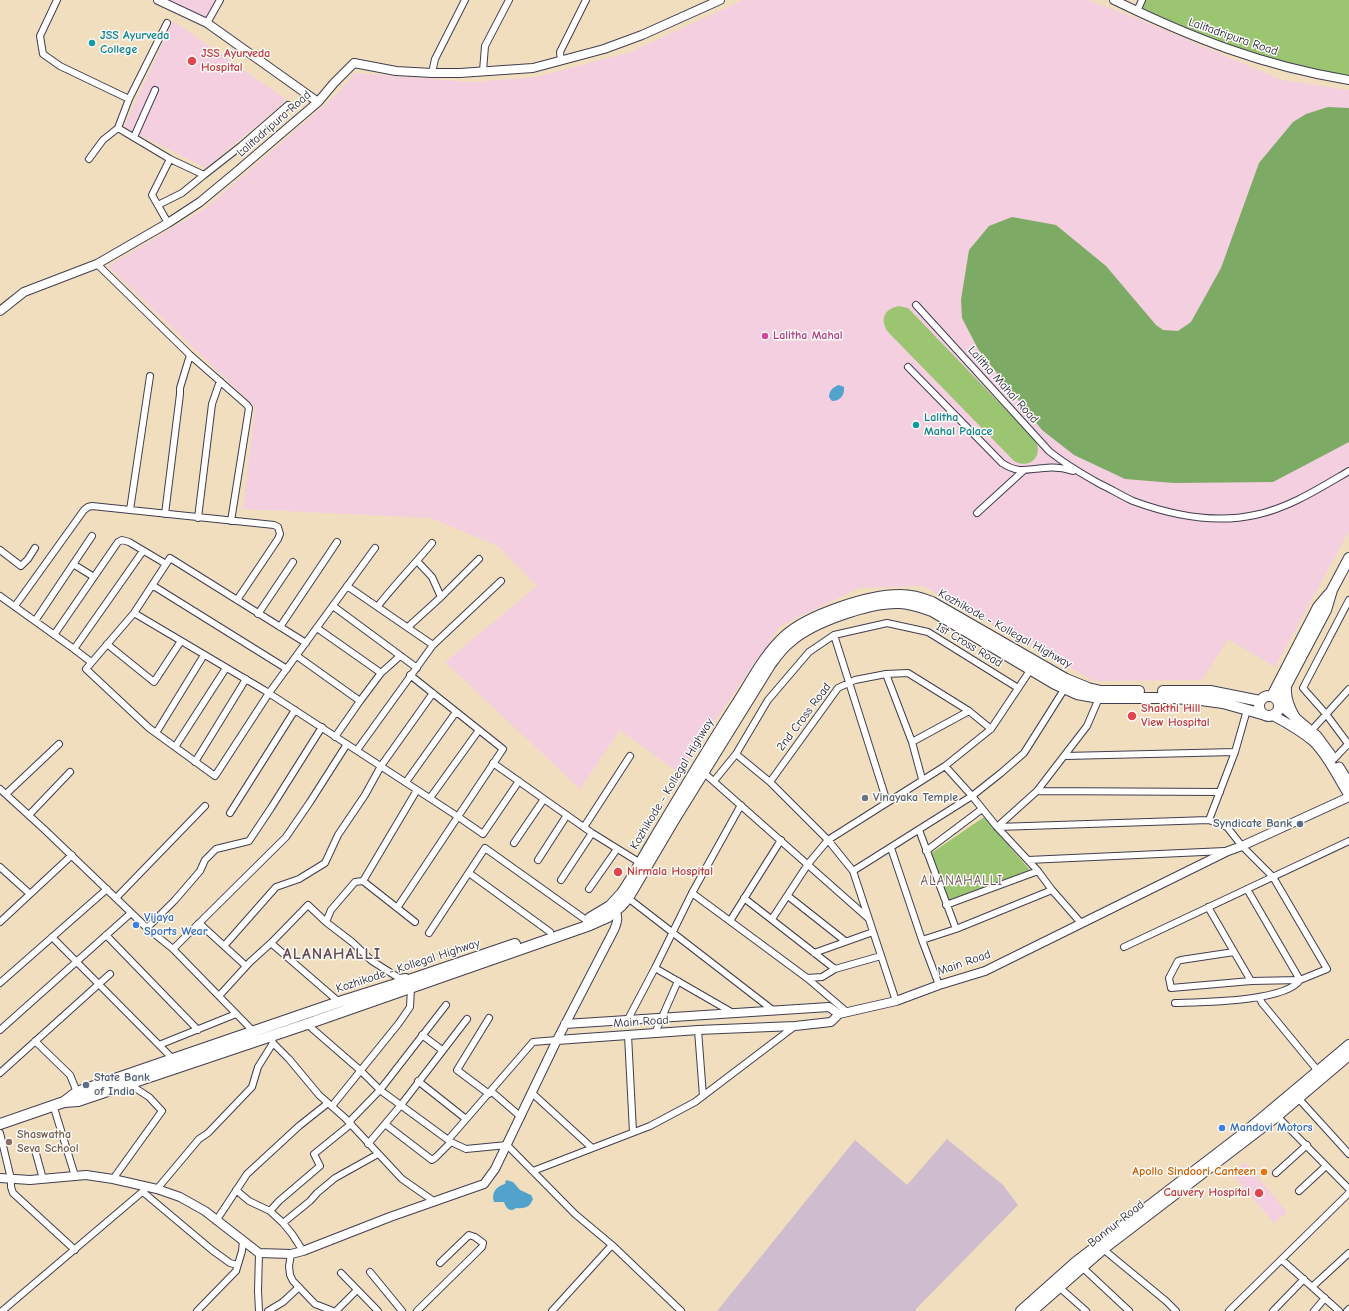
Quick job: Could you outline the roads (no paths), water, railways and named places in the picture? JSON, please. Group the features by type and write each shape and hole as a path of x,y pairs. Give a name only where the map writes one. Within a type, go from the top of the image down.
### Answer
{"main road":[{"path":"1277,701 1326,610 1332,590 1349,558"},
{"path":"1242,698 1265,693 1271,689 1283,674 1318,607 1332,590"},
{"name":"Kozhikode - Kollegal Highway","path":"614,908 628,898 643,865 708,748 760,667 774,648 785,636 816,616 860,601 885,595 901,595 920,598 932,602 1066,679 1095,690 1126,695 1223,703 1262,714"},
{"name":"Kozhikode - Kollegal Highway","path":"0,1124 64,1102 78,1101 272,1039 410,984 550,932 608,917 703,772 770,665 790,642 803,632 819,623 869,606 886,603 900,603 916,605 932,611 1064,688 1077,694 1099,698 1126,695 1210,691 1260,702"},
{"path":"1274,716 1278,711 1277,701 1283,674"},
{"path":"1286,685 1287,702 1295,718"},
{"path":"1349,783 1320,740 1311,731 1277,701 1265,697 1260,702 1259,708 1262,714 1267,717 1274,716 1290,725 1313,742 1321,751 1349,796"},
{"name":"Kozhikode - Kollegal Highway","path":"64,1102 77,1092 172,1058 339,1002 410,984 588,922"},
{"path":"1275,1113 1318,1071 1349,1045"},
{"name":"Bannur Road","path":"1030,1309 1224,1153 1275,1113 1299,1098 1347,1059"},
{"path":"1030,1309 1082,1257 1224,1153"}],"street":[{"path":"57,0 40,36 43,54 60,66 129,99"},
{"path":"158,0 207,23 318,102"},
{"path":"207,23 220,0"},
{"path":"432,74 434,59 465,0"},
{"path":"483,71 486,46 509,0"},
{"path":"561,61 560,52 586,0"},
{"name":"Lalitadripura Road","path":"0,311 24,292 97,264 168,223 200,202 235,174 318,102 354,63 396,71 432,74 533,68 611,47 642,35 720,0"},
{"name":"Lalitadripura Road","path":"1114,0 1184,33 1221,47 1294,69 1349,80"},
{"path":"1137,11 1142,0"},
{"path":"89,159 103,140 118,128 129,99 167,23"},
{"path":"134,137 155,90"},
{"path":"158,205 182,193 241,146 288,105"},
{"path":"118,128 170,159 204,175"},
{"path":"168,223 152,195 170,159"},
{"path":"97,264 190,354 249,408 231,521"},
{"name":"Lalitha Mahal Road","path":"916,305 1043,444 1065,464 1132,500 1154,508 1198,518 1237,518 1256,515 1280,508 1349,471"},
{"path":"165,514 180,388 190,354"},
{"name":"Lalitha Mahal Road","path":"908,367 1009,468 1023,471 1056,468 1080,473"},
{"path":"130,510 150,376"},
{"path":"198,518 212,404 220,381"},
{"path":"977,513 1023,471"},
{"path":"15,606 84,510 92,506 274,525 278,527 280,534 237,600"},
{"path":"35,621 92,536"},
{"path":"54,635 118,542 122,540 129,542 166,564"},
{"path":"280,627 337,542"},
{"path":"378,606 432,543"},
{"path":"0,550 21,566 28,559 35,548"},
{"path":"306,643 170,558 134,613 86,669 149,728 215,776 269,693 297,656 375,548"},
{"path":"74,649 143,551"},
{"path":"408,627 479,559"},
{"path":"417,561 432,577 441,597"},
{"path":"258,614 293,562"},
{"path":"73,564 94,577"},
{"path":"357,750 433,645 501,581"},
{"path":"152,585 287,669"},
{"path":"348,586 433,645"},
{"path":"0,596 91,662"},
{"path":"1334,760 1349,744 1326,714 1302,688 1349,600"},
{"path":"333,606 417,668"},
{"path":"134,613 269,693 458,816 483,834"},
{"name":"1st Cross Road","path":"714,781 736,754 768,700 809,652 834,635 887,623 928,632 1018,688"},
{"path":"317,628 381,673"},
{"path":"834,635 887,802"},
{"path":"107,644 154,682 181,641"},
{"path":"156,733 204,654"},
{"path":"297,656 360,701"},
{"path":"336,737 381,673 400,656"},
{"path":"175,747 226,668"},
{"path":"772,919 808,864 828,840 922,779 945,766 991,729 1031,669"},
{"name":"2nd Cross Road","path":"770,782 838,688 855,680 886,674 908,673 969,711 991,729"},
{"path":"886,674 912,742 922,779"},
{"path":"397,908 503,749 410,675"},
{"path":"196,762 246,680"},
{"path":"853,871 972,796 1024,753 1064,688"},
{"path":"1311,731 1349,689"},
{"path":"224,946 276,887 299,880 325,863 338,835 381,766 433,694"},
{"path":"997,827 1037,791 1065,756 1087,726 1099,698"},
{"path":"230,813 295,710"},
{"path":"1209,820 1235,752 1247,710"},
{"path":"912,742 969,711"},
{"path":"406,782 456,712"},
{"path":"147,928 175,900 200,871 205,860 216,849 249,841 322,727"},
{"path":"430,798 479,730"},
{"path":"6,794 59,744"},
{"path":"173,949 286,837 347,744"},
{"path":"1065,756 1235,752"},
{"path":"736,754 770,782 828,840 853,871 896,1001"},
{"path":"584,827 630,756"},
{"path":"493,763 592,833 643,865"},
{"path":"945,766 997,827 1038,871 1052,890 1081,923"},
{"path":"29,815 70,772"},
{"path":"703,772 869,919"},
{"path":"430,933 485,848 483,834 520,781"},
{"path":"0,789 72,855 147,928 173,949 253,1031"},
{"path":"363,881 417,790"},
{"path":"1037,791 1220,792"},
{"name":"Main Road","path":"557,1040 698,1030 795,1026 831,1022 843,1013 896,1001 939,985 985,971 1228,851 1242,846 1349,796"},
{"path":"514,843 544,799"},
{"path":"627,1021 692,893 741,805"},
{"path":"116,898 205,806"},
{"path":"926,851 982,809"},
{"path":"538,860 567,815"},
{"path":"997,827 1209,820 1227,827 1242,846 1273,877 1327,969 1300,980 1251,981 1171,988 1169,978 1178,961 1234,952"},
{"path":"919,830 956,929"},
{"path":"561,880 592,833"},
{"path":"730,921 781,840"},
{"path":"1124,947 1349,841"},
{"path":"485,848 588,922"},
{"path":"891,848 939,985"},
{"path":"589,889 617,849"},
{"path":"1028,860 1228,851"},
{"path":"0,922 72,855"},
{"path":"0,867 30,894"},
{"path":"946,905 1038,871"},
{"path":"469,873 550,932"},
{"path":"326,922 331,910 355,882 363,881 415,922"},
{"path":"0,984 107,889"},
{"path":"1247,889 1300,980"},
{"path":"922,940 956,929 1052,890"},
{"path":"692,893 807,978 843,1013"},
{"path":"788,896 845,942"},
{"path":"628,898 774,1011"},
{"path":"744,898 835,970"},
{"path":"216,1221 247,1174 299,1126 330,1105 361,1071 410,1007 410,984 408,977 399,978 372,960 308,905 246,966 219,996"},
{"path":"2,1311 145,1190 157,1189 180,1197 205,1211 259,1253 291,1254 303,1251 390,1217 484,1184 495,1169 557,1040 614,930 618,916 614,908"},
{"path":"1208,908 1251,981"},
{"path":"0,1030 131,913"},
{"path":"199,923 246,966"},
{"path":"814,953 873,932"},
{"path":"106,935 198,1030"},
{"path":"52,937 172,1058"},
{"path":"271,943 339,1002"},
{"path":"807,978 822,977 835,970 881,956"},
{"path":"655,968 734,1014"},
{"path":"0,1072 110,974"},
{"path":"1175,1003 1217,1002 1259,998 1291,988 1300,980"},
{"path":"655,1033 678,981"},
{"path":"1259,998 1318,1071"},
{"path":"270,1212 278,1201 320,1166 314,1154 350,1123 380,1090 446,1006"},
{"path":"565,1024 829,1007 843,1013"},
{"path":"159,1045 236,1014"},
{"path":"489,1018 457,1070 521,1117"},
{"path":"368,1144 401,1105 467,1019"},
{"path":"307,1024 361,1071 380,1090 449,1141 466,1149 507,1145"},
{"path":"533,1171 650,1126 704,1096 795,1026"},
{"path":"698,1030 704,1096"},
{"path":"422,1035 442,1050"},
{"path":"628,1035 633,1132"},
{"path":"157,1189 199,1139 208,1133 252,1087 258,1066 272,1039 320,1095 350,1123 402,1179 435,1202"},
{"path":"385,1124 432,1160 533,1042 557,1040"},
{"path":"35,1041 70,1075 77,1092"},
{"path":"418,1082 466,1119"},
{"path":"113,1179 162,1111 149,1098 129,1084"},
{"path":"532,1093 592,1148"},
{"path":"1299,1098 1349,1154"},
{"path":"55,1111 75,1176"},
{"path":"1275,1113 1349,1189"},
{"path":"0,1133 13,1193 75,1250"},
{"path":"507,1145 575,1214 612,1246 678,1310"},
{"path":"1276,1173 1307,1145"},
{"path":"35,1150 43,1179"},
{"path":"283,1223 335,1178 378,1154"},
{"path":"1299,1192 1326,1166"},
{"path":"0,1178 30,1180 86,1175 113,1179 145,1190 212,1250 230,1263 237,1265"},
{"path":"236,1190 249,1201 270,1212 283,1223 303,1251"},
{"path":"1229,1311 1349,1193"},
{"path":"417,1311 482,1247 483,1244 476,1237 470,1235 440,1263"},
{"path":"197,1311 236,1271 242,1251 243,1241"},
{"path":"552,1311 612,1246"},
{"path":"1103,1249 1176,1311"},
{"path":"259,1253 258,1291 260,1311"},
{"path":"1312,1287 1349,1253"},
{"path":"291,1254 289,1266 290,1275 293,1281 315,1304 333,1311"},
{"path":"1282,1260 1339,1311"},
{"path":"1082,1267 1129,1311"},
{"path":"370,1272 402,1311"},
{"path":"341,1273 378,1311"},
{"path":"1272,1311 1304,1279"},
{"path":"268,1311 283,1302 299,1287"},
{"path":"1058,1287 1086,1311"},
{"path":"336,1311 357,1290"},
{"path":"1314,1311 1325,1298"}],"water":[{"path":"839,385 844,387 843,395 840,399 832,401 829,397 830,393 833,388"},
{"path":"506,1180 513,1182 520,1190 531,1195 533,1199 529,1206 510,1210 504,1202 494,1202 493,1196 495,1190 499,1186 505,1184"}],"place":[{"name":"JSS Ayurveda College","path":"92,43"},
{"name":"JSS Ayurveda Hospital","path":"192,61"},
{"name":"Lalitha Mahal","path":"765,336"},
{"name":"Lalitha Mahal Palace","path":"916,425"},
{"name":"Shakthi Hill View Hospital","path":"1132,716"},
{"name":"Vinayaka Temple","path":"865,798"},
{"name":"Syndicate Bank","path":"1300,824"},
{"name":"Nirmala Hospital","path":"618,872"},
{"name":"Vijaya Sports Wear","path":"136,925"},
{"name":"State Bank of India","path":"86,1085"},
{"name":"Mandovi Motors","path":"1222,1128"},
{"name":"Shaswatha Seva School","path":"9,1142"},
{"name":"Apollo Sindoori Canteen","path":"1264,1172"},
{"name":"Cauvery Hospital","path":"1259,1193"}],"district":[{"name":"ALANAHALLI","path":"962,881"},
{"name":"ALANAHALLI","path":"332,954"}]}
